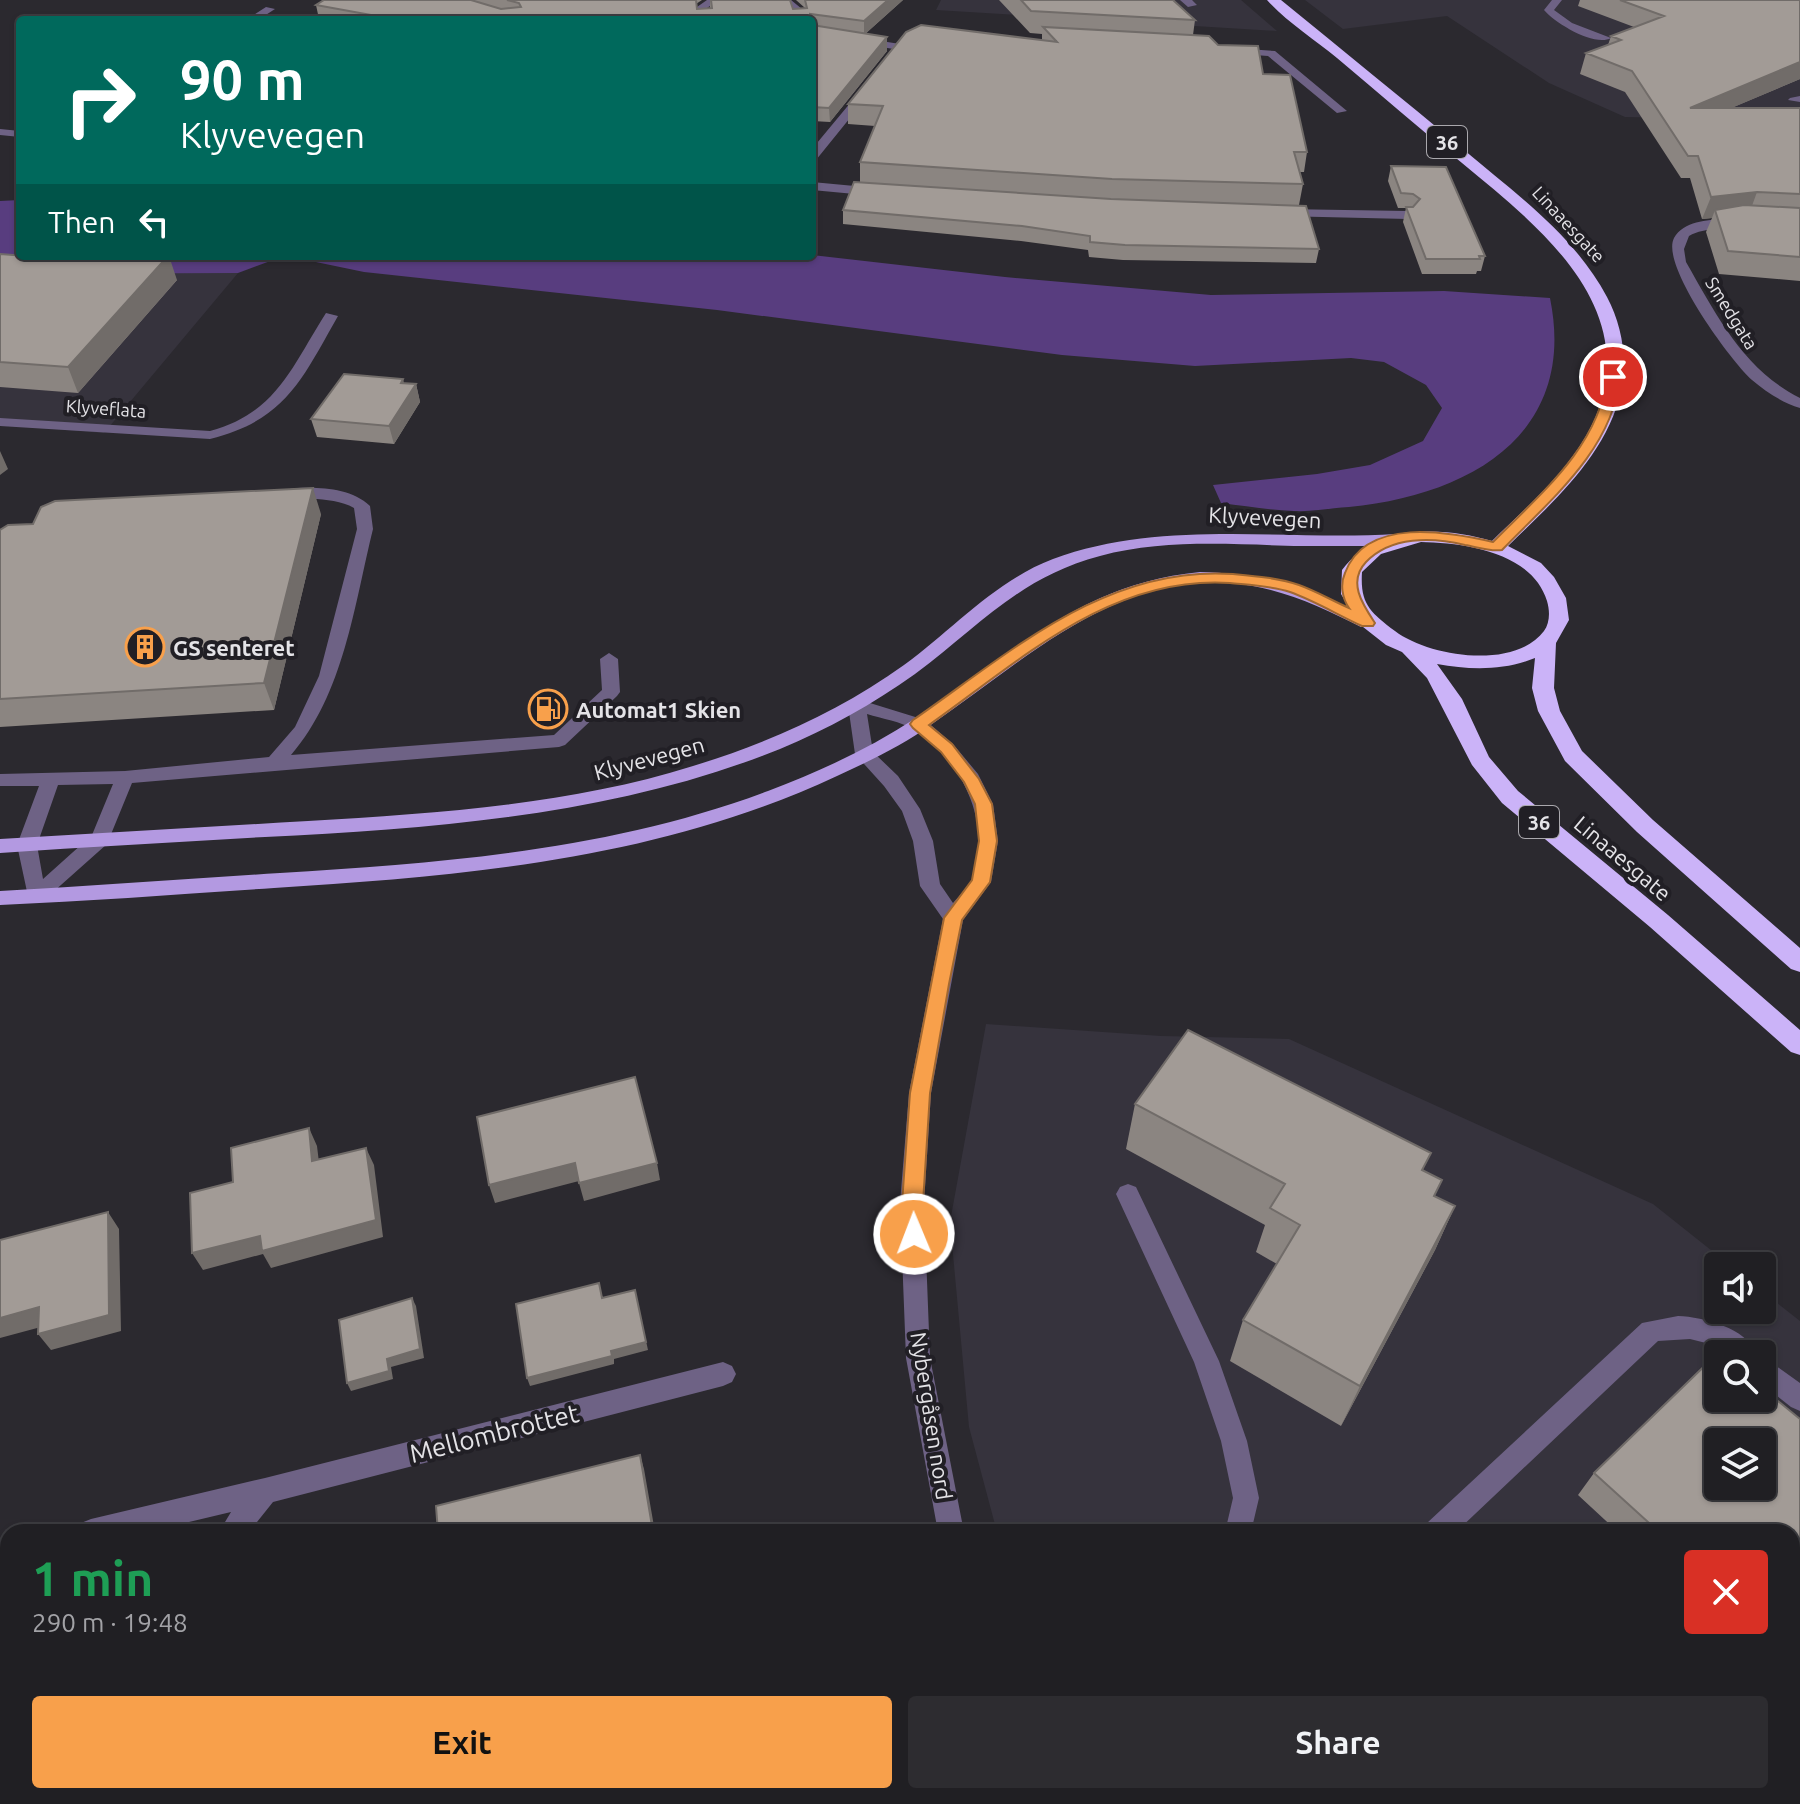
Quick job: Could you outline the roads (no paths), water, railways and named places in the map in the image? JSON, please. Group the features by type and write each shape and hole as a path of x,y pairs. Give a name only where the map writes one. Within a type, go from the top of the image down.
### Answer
{"highway":[{"name":"Linaaesgate","path":"1273,0 1497,185 1545,229 1576,262 1595,289 1611,325 1615,360 1612,395 1590,446 1560,482 1496,547"},
{"name":"Linaaesgate","path":"1445,536 1496,547 1521,559 1541,574 1554,591 1560,609 1557,627 1546,642 1515,657 1473,663 1412,651 1367,623 1353,603 1349,583 1355,564 1372,549 1396,539 1445,536"},
{"name":"Linaaesgate","path":"1546,642 1543,666 1546,700 1558,732 1573,756 1645,826 1800,962"},
{"name":"Linaaesgate","path":"1412,651 1434,673 1451,699 1480,760 1510,797 1800,1045"}],"main road":[{"name":"Klyvevegen","path":"0,846 442,820 525,811 616,794 697,772 814,727 857,705 1018,585 1056,563 1111,547 1162,539 1260,539 1342,544 1396,539"},
{"path":"0,898 434,870 540,858 631,841 719,816 774,796 864,754 919,724 1066,621 1104,601 1141,587 1188,579 1257,580 1294,588 1367,623"}],"street":[{"path":"702,16 702,7 714,0"},
{"path":"785,0 798,11 799,16"},
{"path":"1557,0 1549,10 1554,17 1564,24 1606,38"},
{"path":"258,16 270,9"},
{"path":"816,33 905,44 891,59"},
{"path":"1214,50 1271,53 1341,111"},
{"path":"816,152 872,83"},
{"path":"816,186 885,193"},
{"path":"1266,213 1408,215"},
{"name":"Smedgata","path":"1748,223 1699,225 1678,241 1679,262 1738,361 1772,390 1800,404"},
{"name":"Klyveflata","path":"0,422 210,435 235,431 258,419 288,388 331,316"},
{"path":"266,493 325,492 348,496 362,506 365,529 328,676 303,730 274,763"},
{"path":"0,780 125,777 559,741 611,692 609,659"},
{"path":"857,705 864,754 891,781 911,809 923,841 930,886 953,918"},
{"name":"Nybergåsen nord","path":"857,705 919,724 947,748 971,779 984,804 988,841 981,882 953,918 920,1093 912,1203 918,1358 949,1524"},
{"path":"36,896 100,839 125,777"},
{"path":"36,896 27,845 51,779"},
{"path":"1128,1194 1206,1361 1234,1441 1246,1498 1240,1524"},
{"path":"1453,1524 1651,1331 1676,1325 1703,1329 1725,1340"},
{"name":"Mellombrottet","path":"125,1524 723,1374"},
{"path":"1776,1379 1800,1399"},
{"path":"238,1524 265,1491"}],"place":[{"name":"GS senteret","path":"145,647"},
{"name":"Automat1 Skien","path":"548,709"}]}
